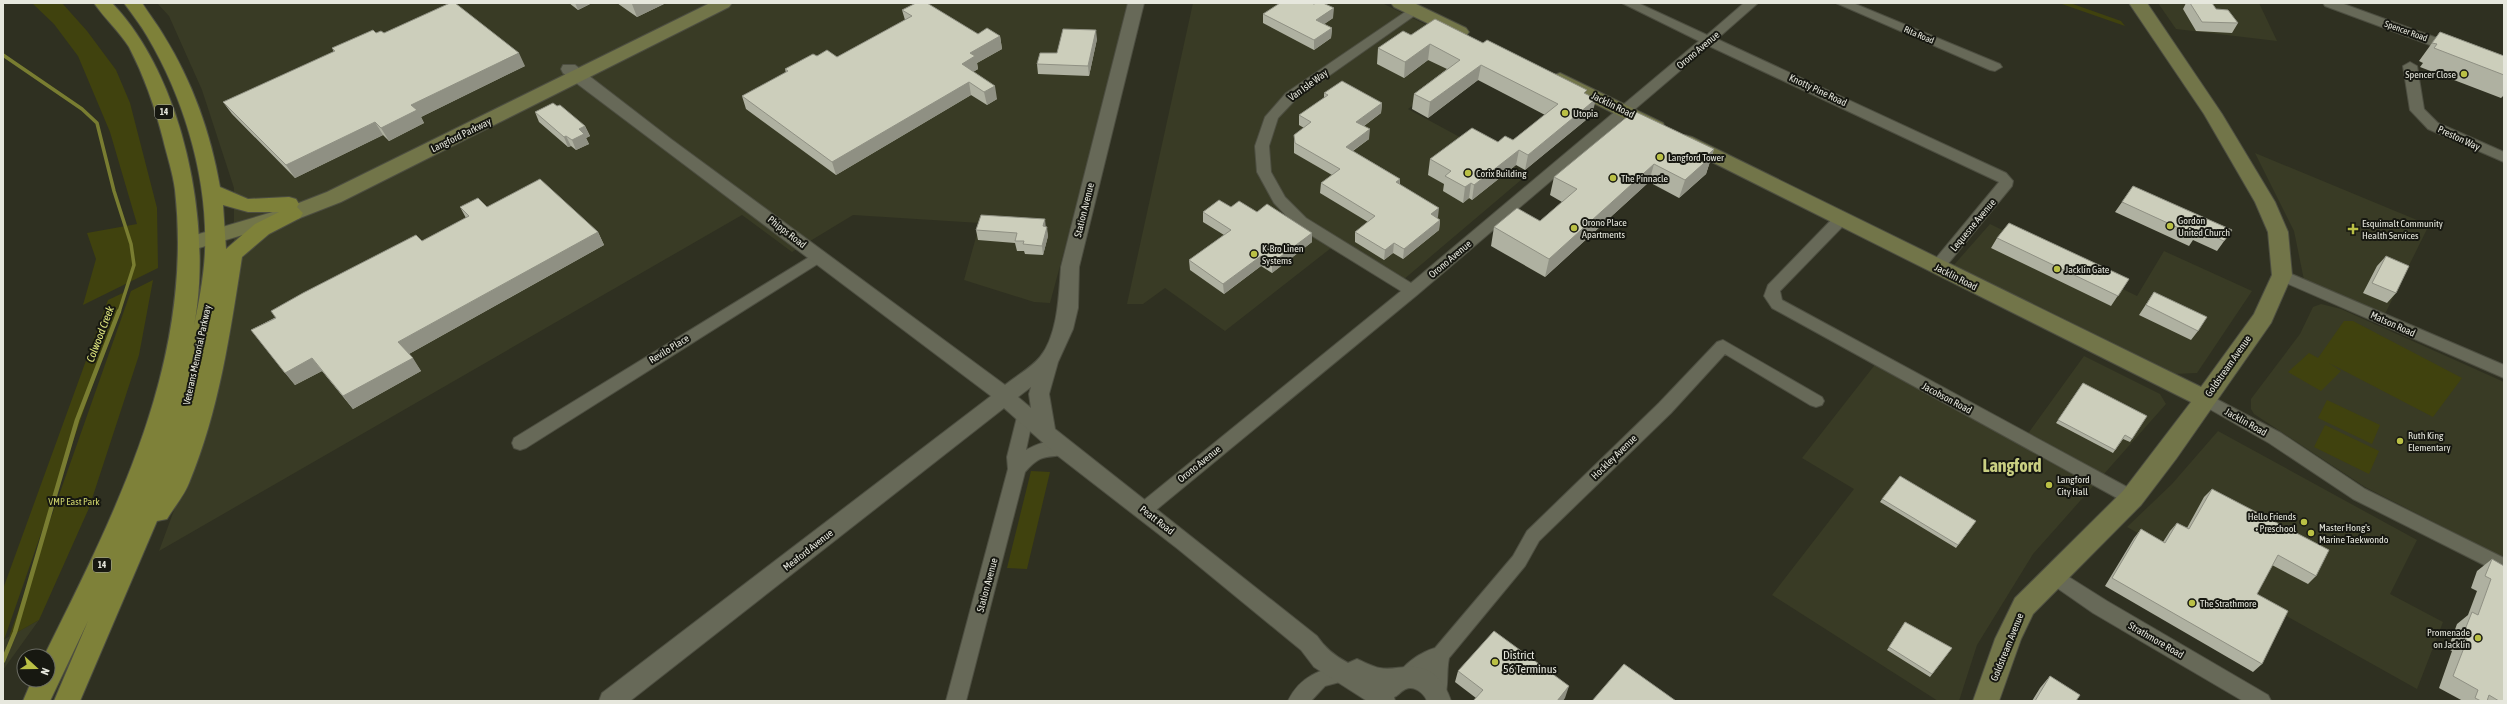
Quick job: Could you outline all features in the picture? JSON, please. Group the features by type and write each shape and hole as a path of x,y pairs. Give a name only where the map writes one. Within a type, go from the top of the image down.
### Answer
{"main road":[{"name":"Veterans Memorial Parkway","path":"56,660 112,545 142,474 159,423 178,352 186,296 189,240 185,190 158,92 146,61 111,11 103,3"},
{"name":"Veterans Memorial Parkway","path":"67,701 167,464 186,406 214,276 216,232 211,190 187,100 157,38 133,3"},
{"name":"Langford Parkway","path":"189,240 291,209 368,180 574,73 704,3"},
{"name":"Langford Parkway","path":"574,73 723,3"},
{"path":"2138,3 2212,114 2265,202 2278,232 2282,276"},
{"path":"1407,7 1478,41"},
{"name":"Jacklin Road","path":"1542,71 2205,400"},
{"path":"211,190 238,205 291,209"},
{"path":"127,560 180,476 201,414 217,350 232,255 242,242 291,209"},
{"name":"Goldstream Avenue","path":"1986,701 2008,639 2024,606 2053,575 2132,498 2205,400 2263,317 2282,276"},
{"path":"36,701 42,688"}],"street":[{"name":"Station Avenue","path":"1004,397 1048,362 1063,329 1068,308 1070,267 1136,3"},
{"name":"Knotty Pine Road","path":"1628,3 1993,172 2006,181"},
{"name":"Orono Avenue","path":"1144,510 1412,291 1752,3"},
{"name":"Rita Road","path":"1842,3 1995,67"},
{"name":"Spencer Road","path":"2329,3 2469,54"},
{"name":"Van Isle Way","path":"1407,7 1291,96 1272,117 1262,146 1264,172 1279,200 1301,222 1412,291"},
{"name":"Preston Way","path":"2410,66 2417,110 2433,126 2504,157"},
{"name":"Phipps Road","path":"574,73 992,384 1004,397"},
{"name":"Lequesne Avenue","path":"1937,267 2002,191 2006,181"},
{"name":"Jacobson Road","path":"1840,220 1773,289 1772,296 1777,304 1790,313 2132,498"},
{"name":"Revilo Place","path":"520,443 818,256"},
{"name":"Matson Road","path":"2282,276 2504,372"},
{"name":"Hockley Avenue","path":"1402,679 1441,654 1519,561 1533,536 1665,408 1723,346 1816,401"},
{"path":"1045,432 1039,394 1048,362"},
{"name":"Peatt Road","path":"1004,397 1025,417 1144,510 1316,659 1374,690 1384,701 1390,686 1402,679"},
{"name":"Meaford Avenue","path":"612,701 1004,397"},
{"name":"Jacklin Road","path":"2205,400 2275,438 2359,494 2504,567"},
{"name":"Station Avenue","path":"956,701 1017,469 1016,457 1025,417"},
{"path":"1017,469 1033,453 1053,447 1064,448"},
{"name":"Strathmore Road","path":"2053,575 2100,607 2261,701"},
{"name":"Peatt Road","path":"1316,659 1322,647 1364,674 1378,678 1424,681 1438,697"},
{"name":"Hockley Avenue","path":"1438,697 1436,672 1441,654"},
{"path":"1298,701 1316,659"}],"shaded area":[{"path":"157,3 1131,3 1050,303 1034,302 964,280 980,223 853,215 792,252 742,215 159,551 211,410 234,292 234,188 202,90 169,16"},
{"path":"1193,3 1382,3 1483,53 1408,109 1528,174 1403,280 1340,241 1225,331 1165,288 1143,304 1127,304"},
{"path":"2158,3 2259,3 2277,41 2176,29"},
{"path":"2255,153 2429,225 2385,314 2304,280 2294,231"},
{"path":"1990,224 2137,296 2164,251 2252,291 2197,373 2174,374 1953,266"},
{"name":"Ruth King Elementary","path":"2321,304 2341,309 2504,382 2504,558 2365,487 2254,414 2251,409 2251,399 2300,334 2313,307"},
{"path":"2084,356 2160,394 2166,404 2033,554 1977,645 1959,701 1938,701 1772,595 1854,489 1802,458 1881,357 2027,435"},
{"path":"2218,431 2417,540 2390,594 2443,622 2417,689 2127,527 2172,484"},
{"path":"39,620 19,648 16,648 16,652 3,670 3,640"}],"green space":[{"path":"32,3 62,3 87,31 116,70 130,103 157,208 158,268 83,305 96,259 87,233 137,224 110,132 78,56 54,24"},
{"path":"2059,3 2070,3 2121,21 2125,26"},
{"name":"VMP East Park","path":"153,280 139,355 89,508 39,620 9,637 131,291"},
{"name":"VMP East Park","path":"125,292 3,640 3,589 108,300"},
{"path":"2344,321 2353,321 2462,378 2433,417 2329,363 2341,371 2321,391 2288,372 2309,353 2318,358"},
{"path":"2327,400 2380,425 2372,444 2318,418"},
{"path":"2325,425 2379,451 2369,474 2314,447"},
{"path":"1031,471 1050,472 1027,569 1007,568"}],"building":[{"path":"450,3 455,3 519,53 411,105 417,110 381,128 375,122 286,165 223,102 335,51 332,48 373,30 376,33 381,31 384,33"},
{"path":"916,3 927,3 978,34 987,28 1000,36 970,53 975,56 962,64 995,86 984,92 969,82 832,162 742,96 788,71 785,69 813,54 817,56 827,50 837,57 912,16 902,10"},
{"path":"1280,3 1323,3 1334,8 1316,20 1332,28 1314,40 1263,14"},
{"path":"2190,3 2212,3 2216,9 2228,10 2238,23 2202,22"},
{"path":"1435,19 1483,43 1487,40 1587,90 1584,93 1596,99 1528,155 1519,150 1474,185 1471,183 1465,187 1445,176 1451,171 1430,159 1472,128 1498,142 1505,136 1513,140 1558,104 1481,65 1430,102 1414,94 1460,60 1430,44 1405,62 1378,48 1403,31 1411,35"},
{"path":"1063,29 1096,30 1088,66 1037,64 1040,53 1057,53"},
{"path":"2440,32 2504,56 2504,75 2434,48 2437,44 2432,43"},
{"path":"1342,81 1382,103 1356,122 1370,129 1346,147 1400,179 1396,182 1439,208 1431,214 1440,220 1404,249 1394,243 1385,250 1355,232 1375,216 1321,183 1340,169 1295,143 1294,135 1311,122 1299,115 1328,95 1324,93"},
{"path":"553,103 557,106 560,105 585,126 579,129 584,134 572,140 566,136 564,137 535,112"},
{"path":"1634,111 1714,149 1709,154 1712,156 1685,180 1654,164 1549,259 1494,227 1517,208 1540,221 1577,189 1554,177"},
{"path":"540,179 598,232 398,342 413,358 343,396 312,358 285,373 251,330 276,318 271,311 303,293 416,235 422,241 469,216 460,207 478,198 487,207"},
{"path":"2133,186 2232,230 2224,241 2200,230 2196,236 2122,202"},
{"name":"K-Bro Linen Systems","path":"1219,200 1231,207 1239,201 1257,212 1267,204 1312,233 1272,263 1261,256 1223,284 1189,260 1231,230 1203,212"},
{"path":"981,215 1045,219 1043,226 1047,227 1042,246 1023,244 1024,241 1015,241 1017,233 976,230"},
{"path":"2009,223 2129,279 2118,296 1997,238"},
{"path":"2386,256 2409,266 2396,293 2372,283"},
{"path":"2154,292 2207,317 2198,331 2146,305"},
{"path":"2083,383 2147,416 2132,439 2125,435 2115,450 2058,420"},
{"path":"1900,476 1976,521 1958,545 1882,499"},
{"path":"2212,489 2329,550 2316,576 2278,555 2257,594 2288,611 2262,664 2112,578 2141,529 2165,543 2177,523 2189,529"},
{"name":"Promenade on Jacklin","path":"2492,559 2504,566 2504,701 2499,701 2489,695 2487,701 2481,701 2475,698 2478,690 2453,676 2467,640 2462,637 2472,612 2478,615 2491,579 2485,576"},
{"path":"1905,622 1952,648 1932,674 1889,647"},
{"name":"District 56 Terminus","path":"1494,631 1569,686 1557,701 1473,701 1483,690 1458,671"},
{"path":"1624,664 1676,701 1592,701"},
{"path":"2050,676 2080,695 2076,701 2035,701"}],"waterway":[{"name":"Colwood Creek","path":"3,55 82,109 97,123 114,191 131,244 134,265 119,312"},
{"name":"Colwood Creek","path":"3,661 15,632 77,420 119,311"}],"place":[{"name":"Spencer Close","path":"2464,74"},
{"name":"Utopia","path":"1565,113"},
{"name":"Langford Tower","path":"1660,157"},
{"name":"Corix Building","path":"1468,173"},
{"name":"The Pinnacle","path":"1613,178"},
{"name":"Gordon United Church","path":"2170,226"},
{"name":"Orono Place Apartments","path":"1574,228"},
{"name":"Esquimalt Community Health Services","path":"2353,229"},
{"name":"K-Bro Linen Systems","path":"1254,254"},
{"name":"Jacklin Gate","path":"2057,269"},
{"name":"Ruth King Elementary","path":"2400,441"},
{"name":"Langford City Hall","path":"2049,485"},
{"name":"Hello Friends - Preschool","path":"2304,522"},
{"name":"Master Hong's Marine Taekwondo","path":"2311,533"},
{"name":"The Strathmore","path":"2192,603"},
{"name":"Promenade on Jacklin","path":"2478,638"},
{"name":"District 56 Terminus","path":"1495,662"}],"district":[{"name":"Langford","path":"2012,465"}]}
